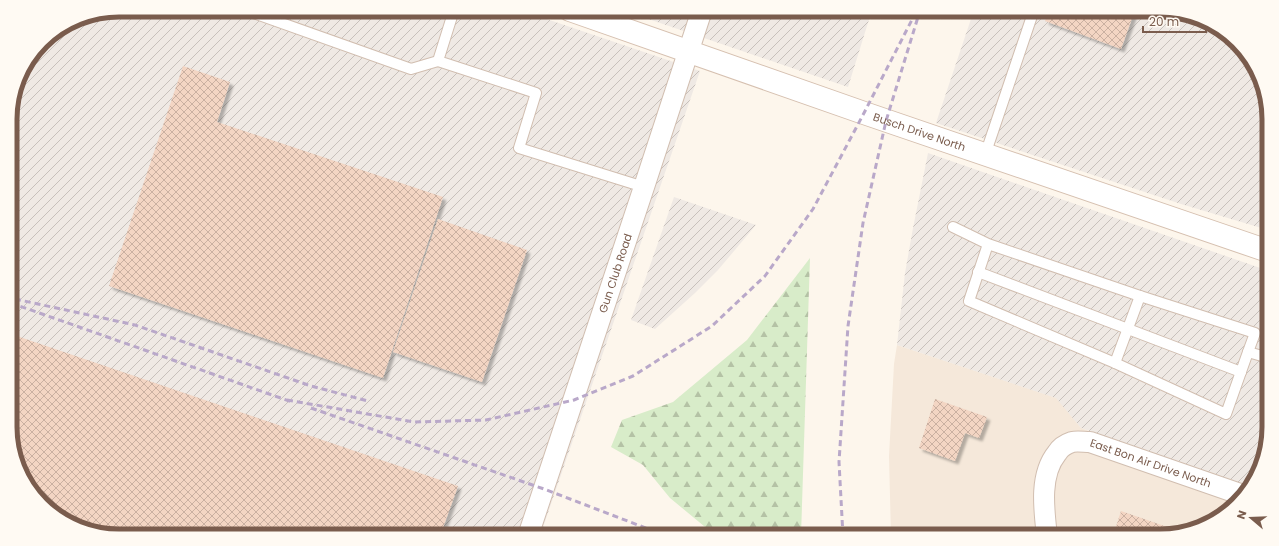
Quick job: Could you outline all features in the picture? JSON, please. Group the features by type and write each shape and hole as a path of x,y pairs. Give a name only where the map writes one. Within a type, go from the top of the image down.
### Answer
{"street":[{"name":"Busch Drive North","path":"597,17 864,114 1262,249"},
{"name":"Gun Club Road","path":"530,529 700,17"},
{"name":"East Bon Air Drive North","path":"1046,529 1044,514 1045,482 1051,460 1061,448 1071,442 1090,442 1238,493"}],"lane":[{"path":"265,17 411,69 438,61 536,93 519,148 644,187"},
{"path":"438,61 452,17"},
{"path":"985,155 1032,17"},
{"path":"953,227 988,244 1140,296 1256,333 1240,372 1226,414 1115,363 969,301 988,244"},
{"path":"978,272 1240,372"},
{"path":"1115,363 1140,296"},
{"path":"1248,352 1262,356"}],"shaded area":[{"path":"113,17 541,17 700,71 542,529 113,529 86,524 68,515 47,499 31,478 20,453 17,427 17,113 20,93 31,68 42,52 63,34 93,20"},
{"path":"643,17 870,17 848,87"},
{"path":"972,17 1166,17 1193,22 1222,38 1232,47 1248,68 1259,93 1262,119 1262,228 1181,204 936,123"},
{"path":"928,153 1262,269 1261,440 1259,453 1244,484 1081,428 1056,398 897,345 905,273"},
{"path":"674,197 756,225 718,270 655,329 631,320"},
{"path":"897,345 1057,398 1081,428 1244,484 1227,504 1216,512 1193,524 1166,529 891,529 889,456 894,364"}],"green space":[{"path":"810,258 801,529 708,529 670,498 643,465 611,447 622,420 673,402 747,340"}],"building":[{"path":"1046,17 1132,17 1121,49 1045,21"},
{"path":"183,66 230,82 217,122 443,197 383,378 109,286"},
{"path":"438,219 527,250 482,382 393,352"},
{"path":"17,336 458,486 443,529 113,529 86,524 57,508 47,499 31,478 20,453 17,427"},
{"path":"935,399 987,417 979,438 965,433 955,461 919,448"},
{"path":"1121,511 1171,528 1166,529 1115,529"}],"railway":[{"path":"287,400 414,422 486,420 574,400 633,376 712,326 765,276 813,209 913,17"},
{"path":"843,529 839,462 848,326 863,223 886,121 918,17"},
{"path":"17,299 135,325 311,386 368,401"},
{"path":"17,305 292,402"},
{"path":"311,408 544,489 648,529"}]}
